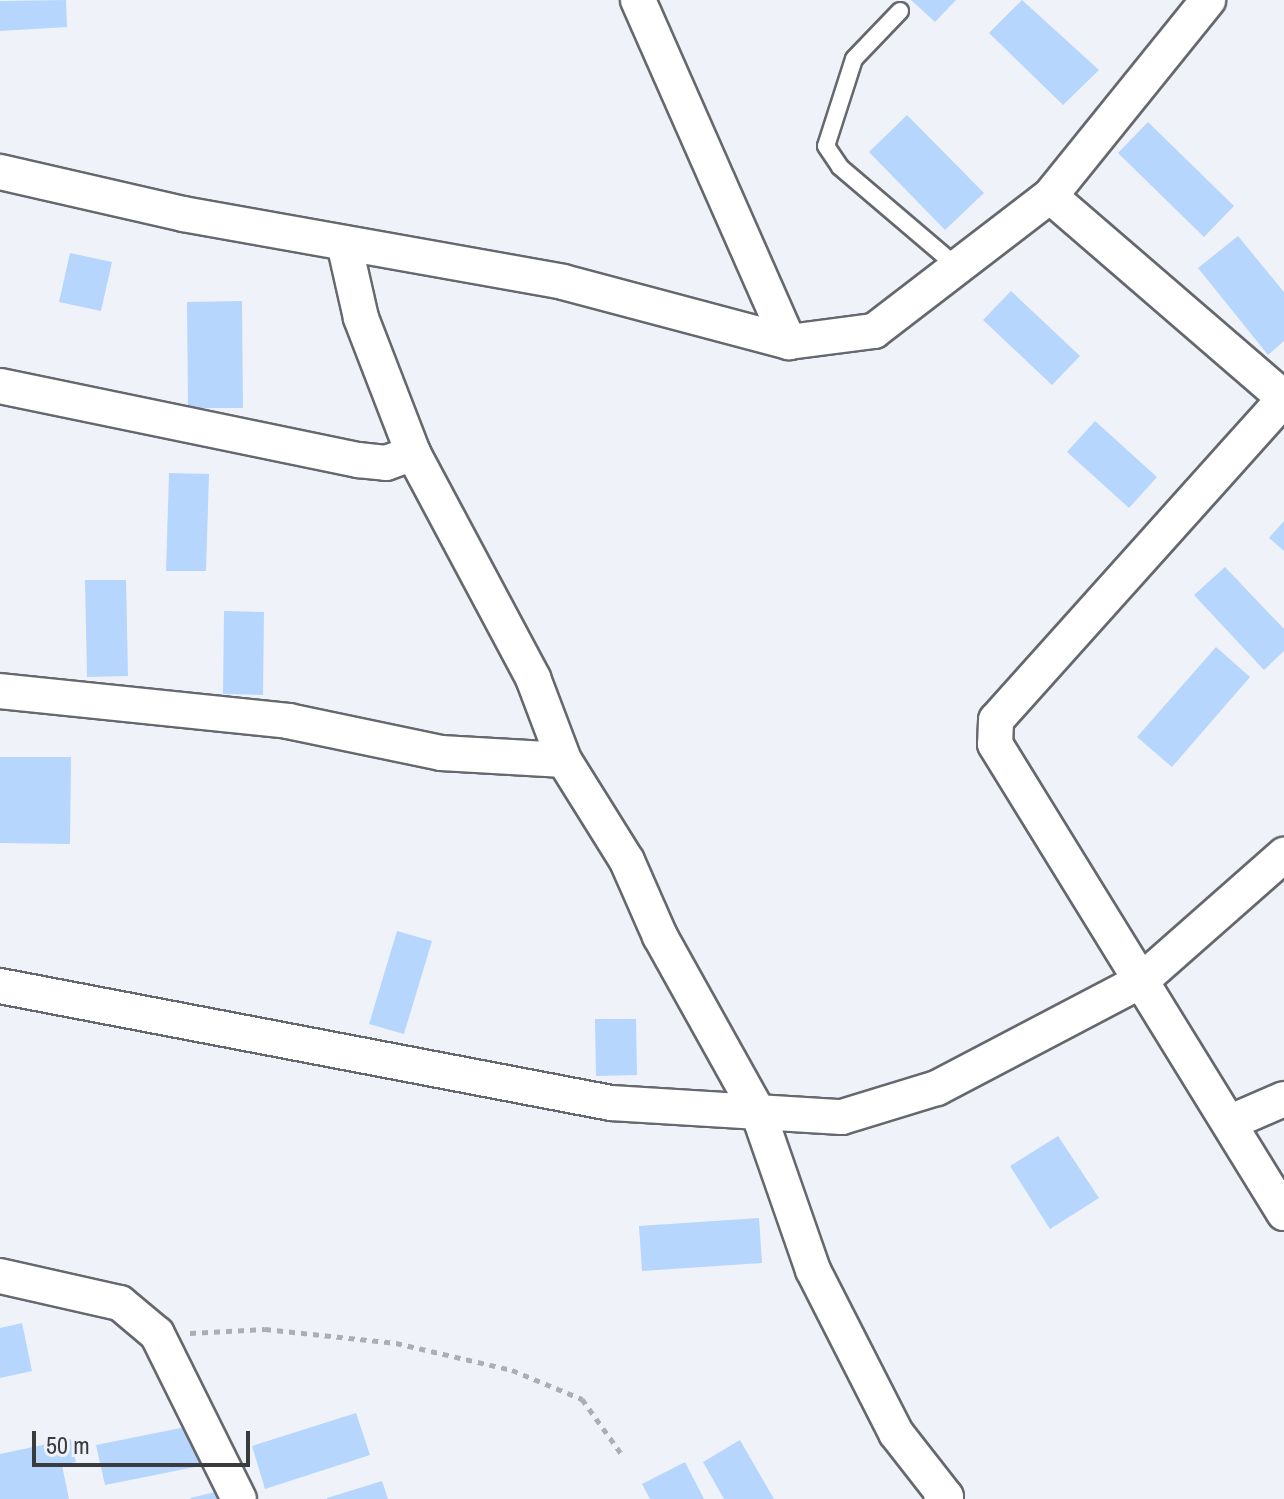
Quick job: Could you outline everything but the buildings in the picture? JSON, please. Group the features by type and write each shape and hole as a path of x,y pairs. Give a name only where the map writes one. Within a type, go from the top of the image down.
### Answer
{"street":[{"path":"638,0 789,342"},
{"path":"0,172 344,243 563,282 789,342 874,331 954,264 1050,196 1208,0"},
{"path":"1050,196 1284,398 996,720 995,744 1231,1122 1284,1213"},
{"path":"344,243 361,318 413,453 533,678 564,760 627,861 660,936 758,1112 813,1270 896,1433 945,1498"},
{"path":"0,386 358,460 386,463 413,453"},
{"path":"0,691 288,721 441,753 564,760"},
{"path":"0,986 611,1103 842,1117 937,1088 1141,981 1284,855"},
{"path":"1231,1122 1284,1099"},
{"path":"0,1276 120,1303 157,1334 239,1499"}],"lane":[{"path":"900,11 854,59 826,146 840,167 954,264"}],"path":[{"path":"157,1334 265,1329 396,1343 512,1370 582,1399 623,1456"}]}
